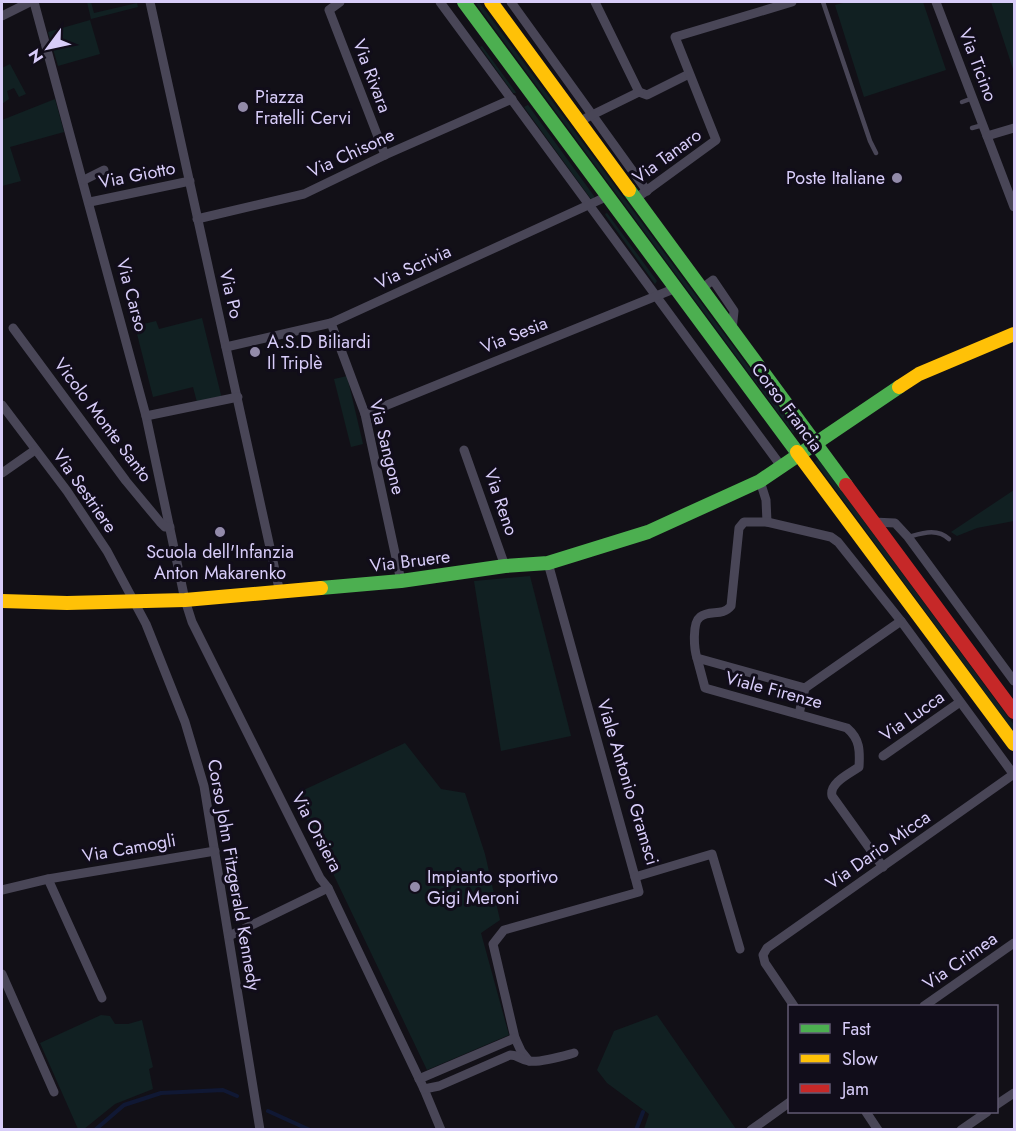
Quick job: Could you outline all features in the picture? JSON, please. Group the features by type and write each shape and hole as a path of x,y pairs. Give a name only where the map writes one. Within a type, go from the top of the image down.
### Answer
{"main road":[{"name":"Corso Francia","path":"464,2 1014,744"},
{"name":"Corso Francia","path":"491,2 585,118 635,199 1014,712"},
{"name":"Via Bruere","path":"2,601 78,603 280,594 401,581 506,566 548,563 648,532 760,481 919,374 1014,334"}],"street":[{"path":"2,16 32,2"},
{"name":"Via Carso","path":"32,2 84,180 146,416 185,600"},
{"name":"Via Po","path":"150,2 280,594"},
{"name":"Via Rivara","path":"340,2 329,10 385,154"},
{"path":"442,2 781,466"},
{"name":"Corso Francia","path":"511,2 585,118 647,191"},
{"path":"595,2 639,92 647,95 689,74"},
{"name":"Via Tanaro","path":"635,199 716,140 675,37 792,2"},
{"name":"Via Ticino","path":"936,2 1014,207"},
{"path":"513,100 530,91"},
{"path":"585,118 639,92"},
{"name":"Via Chisone","path":"198,219 304,194 385,154 513,100"},
{"path":"987,136 1014,128"},
{"path":"84,180 104,170"},
{"name":"Via Giotto","path":"90,202 190,181"},
{"name":"Via Scrivia","path":"226,347 331,323 608,196"},
{"name":"Via Sesia","path":"365,414 676,288"},
{"name":"Via Sangone","path":"331,323 365,414 401,581"},
{"name":"Vicolo Monte Santo","path":"13,328 126,481 160,522 165,527 170,527"},
{"path":"146,416 238,397"},
{"name":"Via Sestriere","path":"2,405 92,527 135,601"},
{"path":"2,473 36,450"},
{"name":"Via Reno","path":"464,450 506,566"},
{"path":"760,481 766,500 767,522 831,537 838,542 901,621 1014,775"},
{"name":"Viale Firenze","path":"767,522 748,521 740,526 731,606 721,613 702,615 698,619 693,646 705,688 847,728 853,733 860,750 859,767 834,785 831,791 832,796 883,867"},
{"path":"873,522 895,523 908,537 1014,681"},
{"name":"Viale Antonio Gramsci","path":"548,563 635,877 712,854 740,949"},
{"name":"Via Orsiera","path":"185,600 192,622 320,878 328,888 424,1089 441,1130"},
{"name":"Corso John Fitzgerald Kennedy","path":"135,601 199,762 260,1130"},
{"path":"799,714 805,688 901,621"},
{"name":"Viale Firenze","path":"697,658 805,688"},
{"name":"Via Lucca","path":"884,756 960,702"},
{"name":"Via Dario Micca","path":"793,1005 765,963 763,955 767,948 1014,775"},
{"name":"Via Camogli","path":"2,890 48,879 215,851"},
{"path":"529,1061 515,1038 493,944 504,930 639,892 635,877"},
{"path":"48,879 102,998"},
{"path":"229,936 328,888"},
{"name":"Via Crimea","path":"925,1005 1014,943"},
{"path":"2,974 54,1092"},
{"path":"419,1079 515,1038"},
{"path":"424,1089 439,1086 510,1055 516,1055 529,1061 574,1053"},
{"path":"998,1104 1014,1093"},
{"path":"751,1130 788,1103"},
{"path":"867,1113 879,1130"},
{"path":"961,1130 986,1113"}],"lane":[{"path":"824,2 876,153"},
{"path":"962,102 973,98"},
{"path":"972,128 983,124"},
{"path":"908,537 933,531 944,534 950,539"}],"shaded area":[{"path":"87,2 91,2 94,13 137,3 138,7 91,19"},
{"path":"479,2 796,431 793,433 476,4"},
{"path":"847,2 923,2 946,70 864,97 835,5"},
{"path":"991,2 1014,2 1014,72"},
{"path":"90,20 100,54 58,66 48,32"},
{"path":"482,46 516,93 513,93 480,47"},
{"path":"10,64 26,94 19,97 14,88 7,91 9,99 2,104 2,68"},
{"path":"55,99 64,132 10,147 21,181 2,186 2,120"},
{"path":"528,105 594,198 591,199 524,107"},
{"path":"607,213 657,281 655,284 606,216"},
{"path":"202,318 222,399 198,406 193,387 153,397 135,326 156,321 159,329"},
{"path":"347,376 363,444 351,447 334,379"},
{"path":"818,459 1014,725 1014,732 815,462"},
{"path":"1014,490 1014,521 977,528 957,536 951,532"},
{"path":"530,576 571,736 501,751 474,581"},
{"name":"Impianto sportivo Gigi Meroni","path":"405,743 441,789 465,793 485,854 500,920 481,933 509,1035 427,1070 295,794"},
{"path":"101,1015 110,1016 115,1024 128,1024 142,1020 153,1067 149,1069 153,1089 115,1104 84,1129 78,1129 40,1043"},
{"path":"657,1015 736,1129 644,1129 649,1114 607,1083 597,1070 614,1031"}],"waterway":[{"path":"95,1130 124,1105 161,1093 223,1090 237,1096"},
{"path":"268,1111 310,1130"},
{"path":"636,1130 643,1112"}],"traffic: fast":[{"path":"464,2 797,452"},
{"path":"629,190 846,485"},
{"path":"321,588 548,563 648,532 760,481 899,387"}],"traffic: slow":[{"path":"491,2 629,190"},
{"path":"899,387 919,374 1014,334"},
{"path":"797,452 1014,744"},
{"path":"2,601 67,603 185,600 321,588"}],"traffic: jam":[{"path":"846,485 1014,712"}],"place":[{"name":"Piazza Fratelli Cervi","path":"243,107"},
{"name":"Poste Italiane","path":"897,178"},
{"name":"A.S.D Biliardi Il Triplè","path":"255,352"},
{"name":"Scuola dell'Infanzia Anton Makarenko","path":"220,532"},
{"name":"Impianto sportivo Gigi Meroni","path":"415,887"}]}
